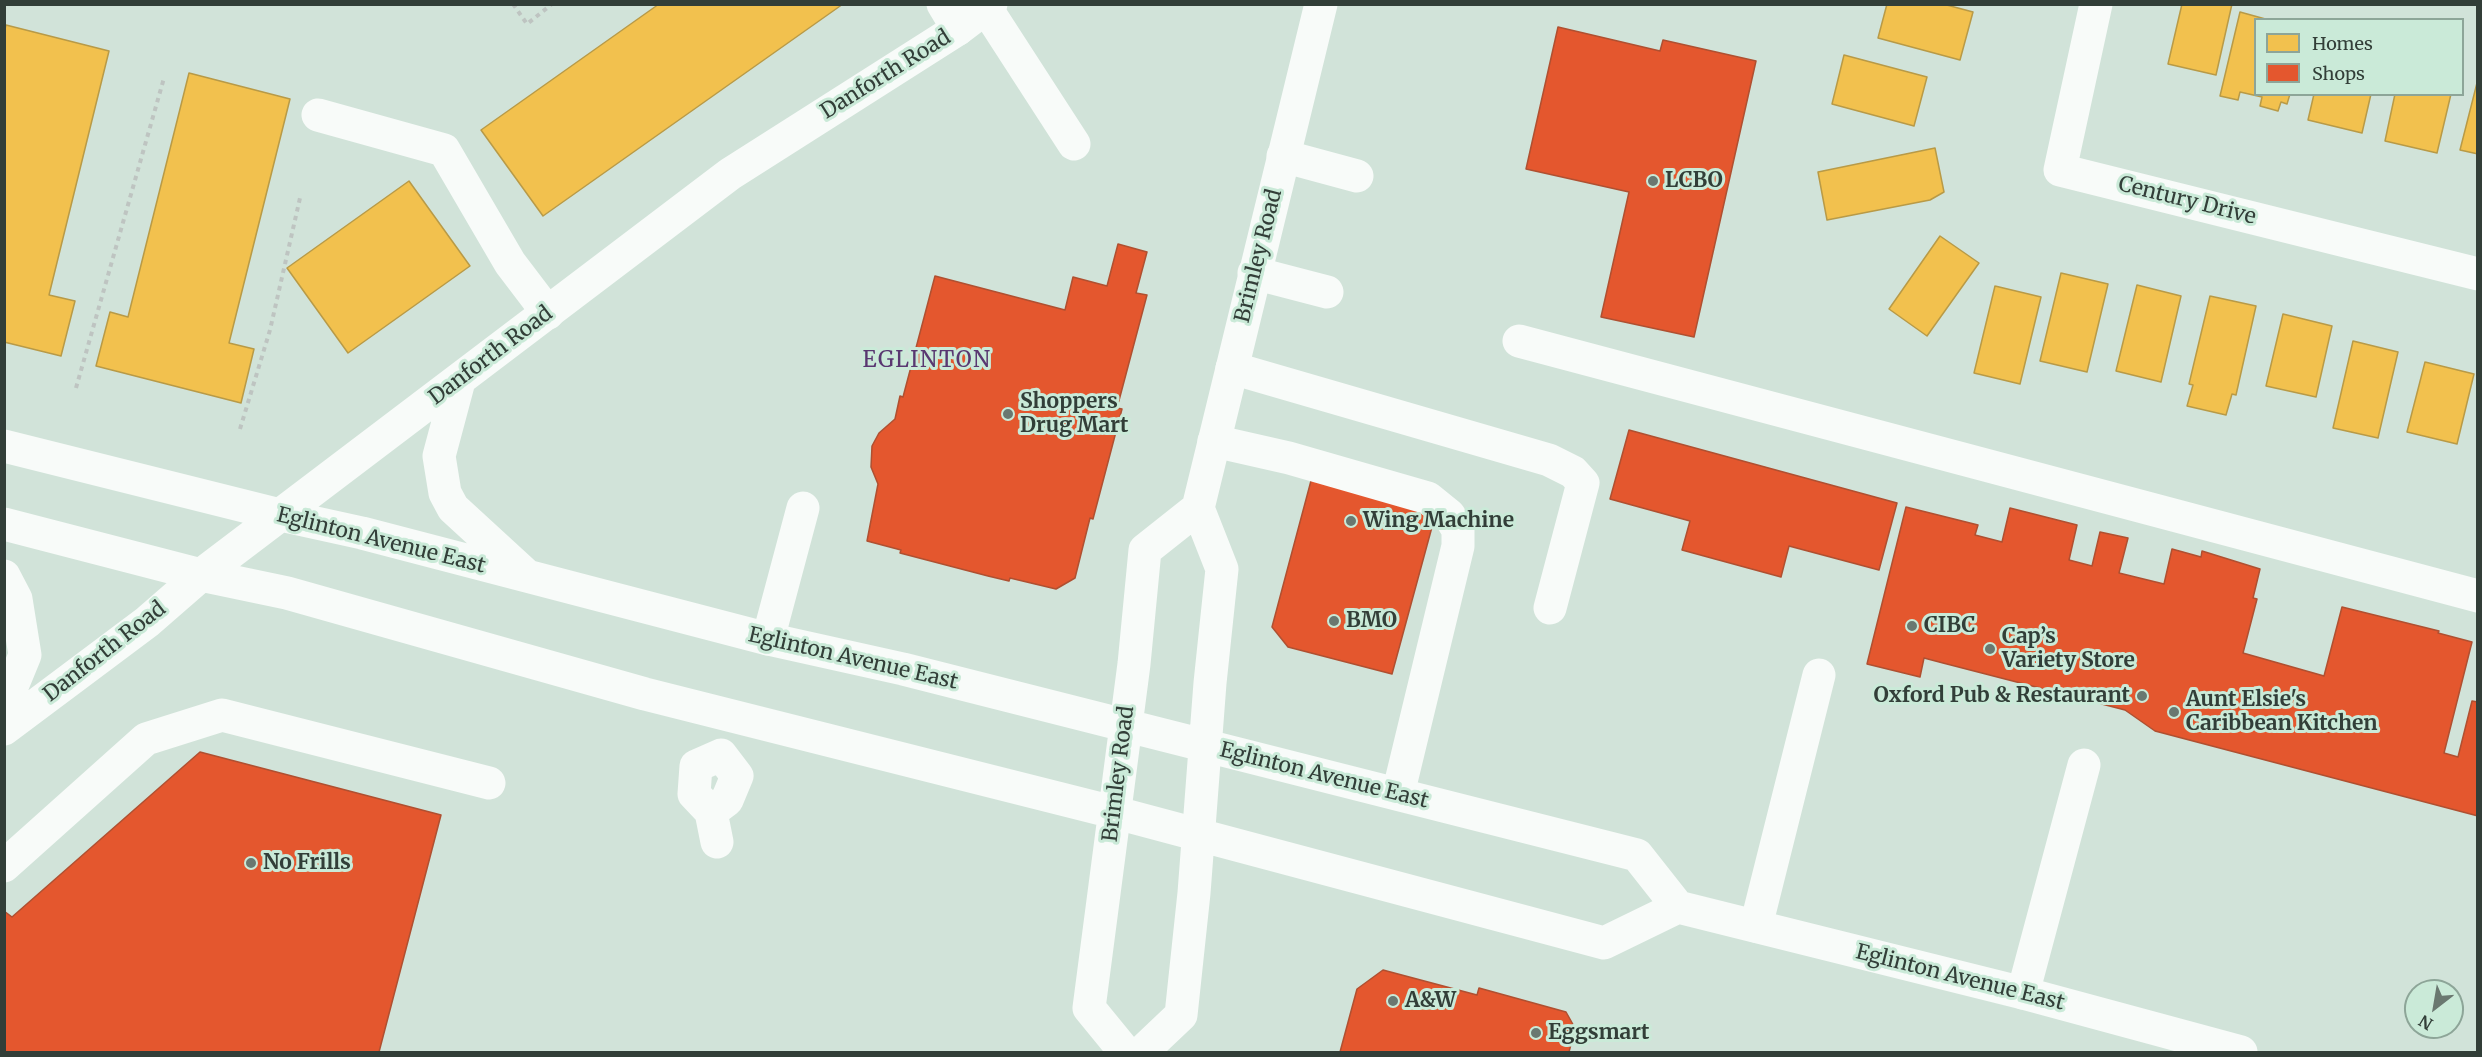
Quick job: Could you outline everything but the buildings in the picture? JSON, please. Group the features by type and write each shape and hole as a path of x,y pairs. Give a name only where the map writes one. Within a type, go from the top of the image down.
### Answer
{"main road":[{"path":"1305,4 1310,40"},
{"name":"Brimley Road","path":"1125,1053 1089,1008 1124,725 1134,664 1145,550 1198,508 1310,40 1321,4"},
{"name":"Century Drive","path":"2096,4 2060,170 2478,274"},
{"path":"989,7 1074,144"},
{"name":"Danforth Road","path":"4,729 147,622 201,575 730,174 950,16 989,7"},
{"path":"318,115 444,150 510,263 548,313"},
{"path":"1282,156 1357,176"},
{"path":"1254,273 1327,292"},
{"path":"1519,341 2478,596"},
{"path":"1232,368 1549,460 1573,472 1582,483 1550,608"},
{"path":"459,381 439,456 445,494 453,508 529,578"},
{"path":"1214,441 1288,458 1428,498 1449,514 1458,530 1458,546 1398,794"},
{"name":"Eglinton Avenue East","path":"4,446 280,515 362,533 768,639 903,669 1637,855 1678,906 2023,993 2241,1053"},
{"path":"768,639 803,508"},
{"path":"1142,1053 1181,1015 1222,569 1198,508"},
{"path":"4,524 201,575 287,593 731,716 1198,835 1604,943 1678,906"},
{"path":"4,576 16,599 25,655 4,706"},
{"path":"1756,926 1819,675"},
{"path":"4,866 146,739 222,715 489,783"},
{"path":"714,827 737,776 721,755 731,716"},
{"path":"2023,993 2084,765"}],"path":[{"path":"513,4 527,24 552,4"},
{"path":"76,388 164,78"},
{"path":"240,429 270,330 300,198"}],"place":[{"name":"LCBO","path":"1653,181"},
{"name":"Shoppers Drug Mart","path":"1008,414"},
{"name":"Wing Machine","path":"1351,521"},
{"name":"BMO","path":"1334,621"},
{"name":"CIBC","path":"1912,626"},
{"name":"Cap’s Variety Store","path":"1990,649"},
{"name":"Oxford Pub & Restaurant","path":"2142,696"},
{"name":"Aunt Elsie's Caribbean Kitchen","path":"2174,712"},
{"name":"No Frills","path":"251,863"},
{"name":"A&W","path":"1393,1001"},
{"name":"Eggsmart","path":"1536,1033"}],"district":[{"name":"EGLINTON","path":"927,361"}]}
